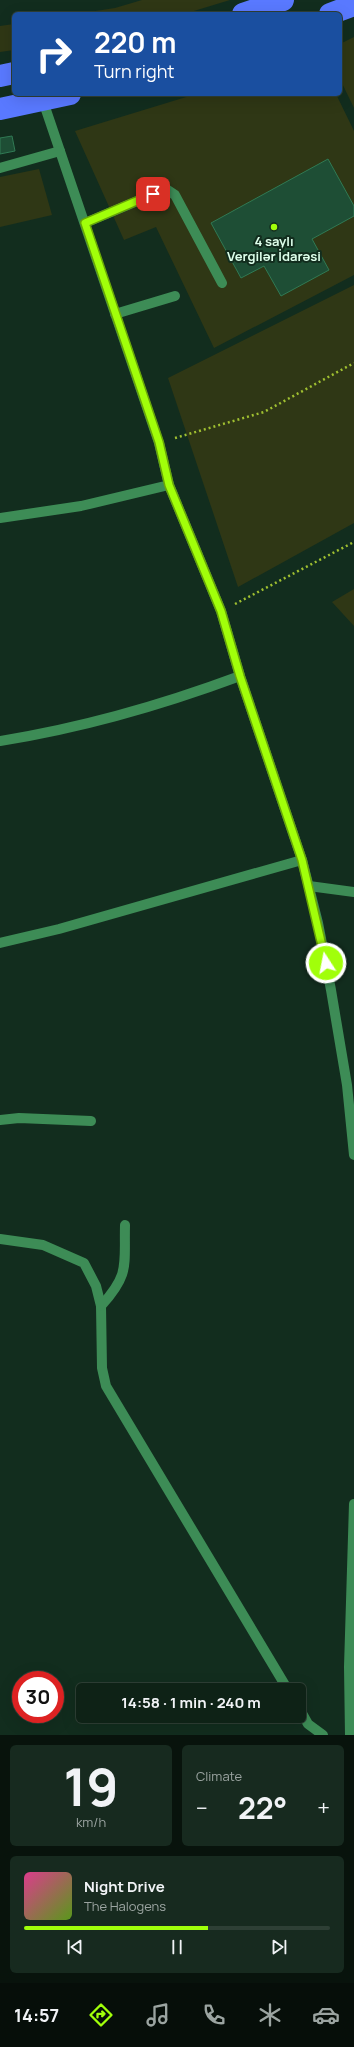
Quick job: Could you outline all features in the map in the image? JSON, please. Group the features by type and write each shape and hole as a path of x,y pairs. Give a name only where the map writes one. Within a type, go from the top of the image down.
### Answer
{"highway":[{"path":"249,12 283,0"},
{"path":"335,12 354,4"},
{"path":"0,76 12,73"},
{"path":"0,109 62,96"}],"street":[{"path":"42,101 159,442 169,485 221,611 240,676 302,860 309,886 351,1085 354,1155"},
{"path":"0,168 60,151"},
{"path":"85,223 166,189 175,195 222,283"},
{"path":"116,314 175,296"},
{"path":"0,518 81,506 169,485"},
{"path":"0,740 48,734 173,701 240,676"},
{"path":"0,943 59,930 302,860"},
{"path":"309,886 354,892"},
{"path":"0,1120 19,1118 91,1121"},
{"path":"101,1306 116,1290 123,1274 125,1226"},
{"path":"0,1239 43,1245 84,1263 96,1286 101,1306 102,1368 106,1386 284,1683"},
{"path":"350,1735 354,1504"},
{"path":"306,1720 308,1724 323,1735"}],"path":[{"path":"159,442 264,412 354,363"},
{"path":"221,611 354,542"}],"green space":[{"path":"142,0 230,0 191,12 89,12 115,8"},
{"path":"12,24 12,50 0,52 0,26"},
{"path":"354,37 354,108 342,83 342,43"},
{"path":"189,96 337,96 354,131 354,275 214,348 156,227 124,240 75,131"},
{"path":"39,169 52,215 0,227 0,177"},
{"path":"354,285 354,523 238,587 168,378"},
{"path":"354,589 354,626 332,602"}],"building":[{"path":"12,136 15,151 0,154 0,138"},
{"path":"328,159 354,206 354,216 312,239 329,270 281,296 264,266 241,278 211,223"}],"place":[{"name":"4 saylı Vergilər İdarəsi","path":"274,227"}],"route":[{"path":"153,194 85,223 159,442 169,485 221,611 240,676 302,860 318,923 326,963"}]}
